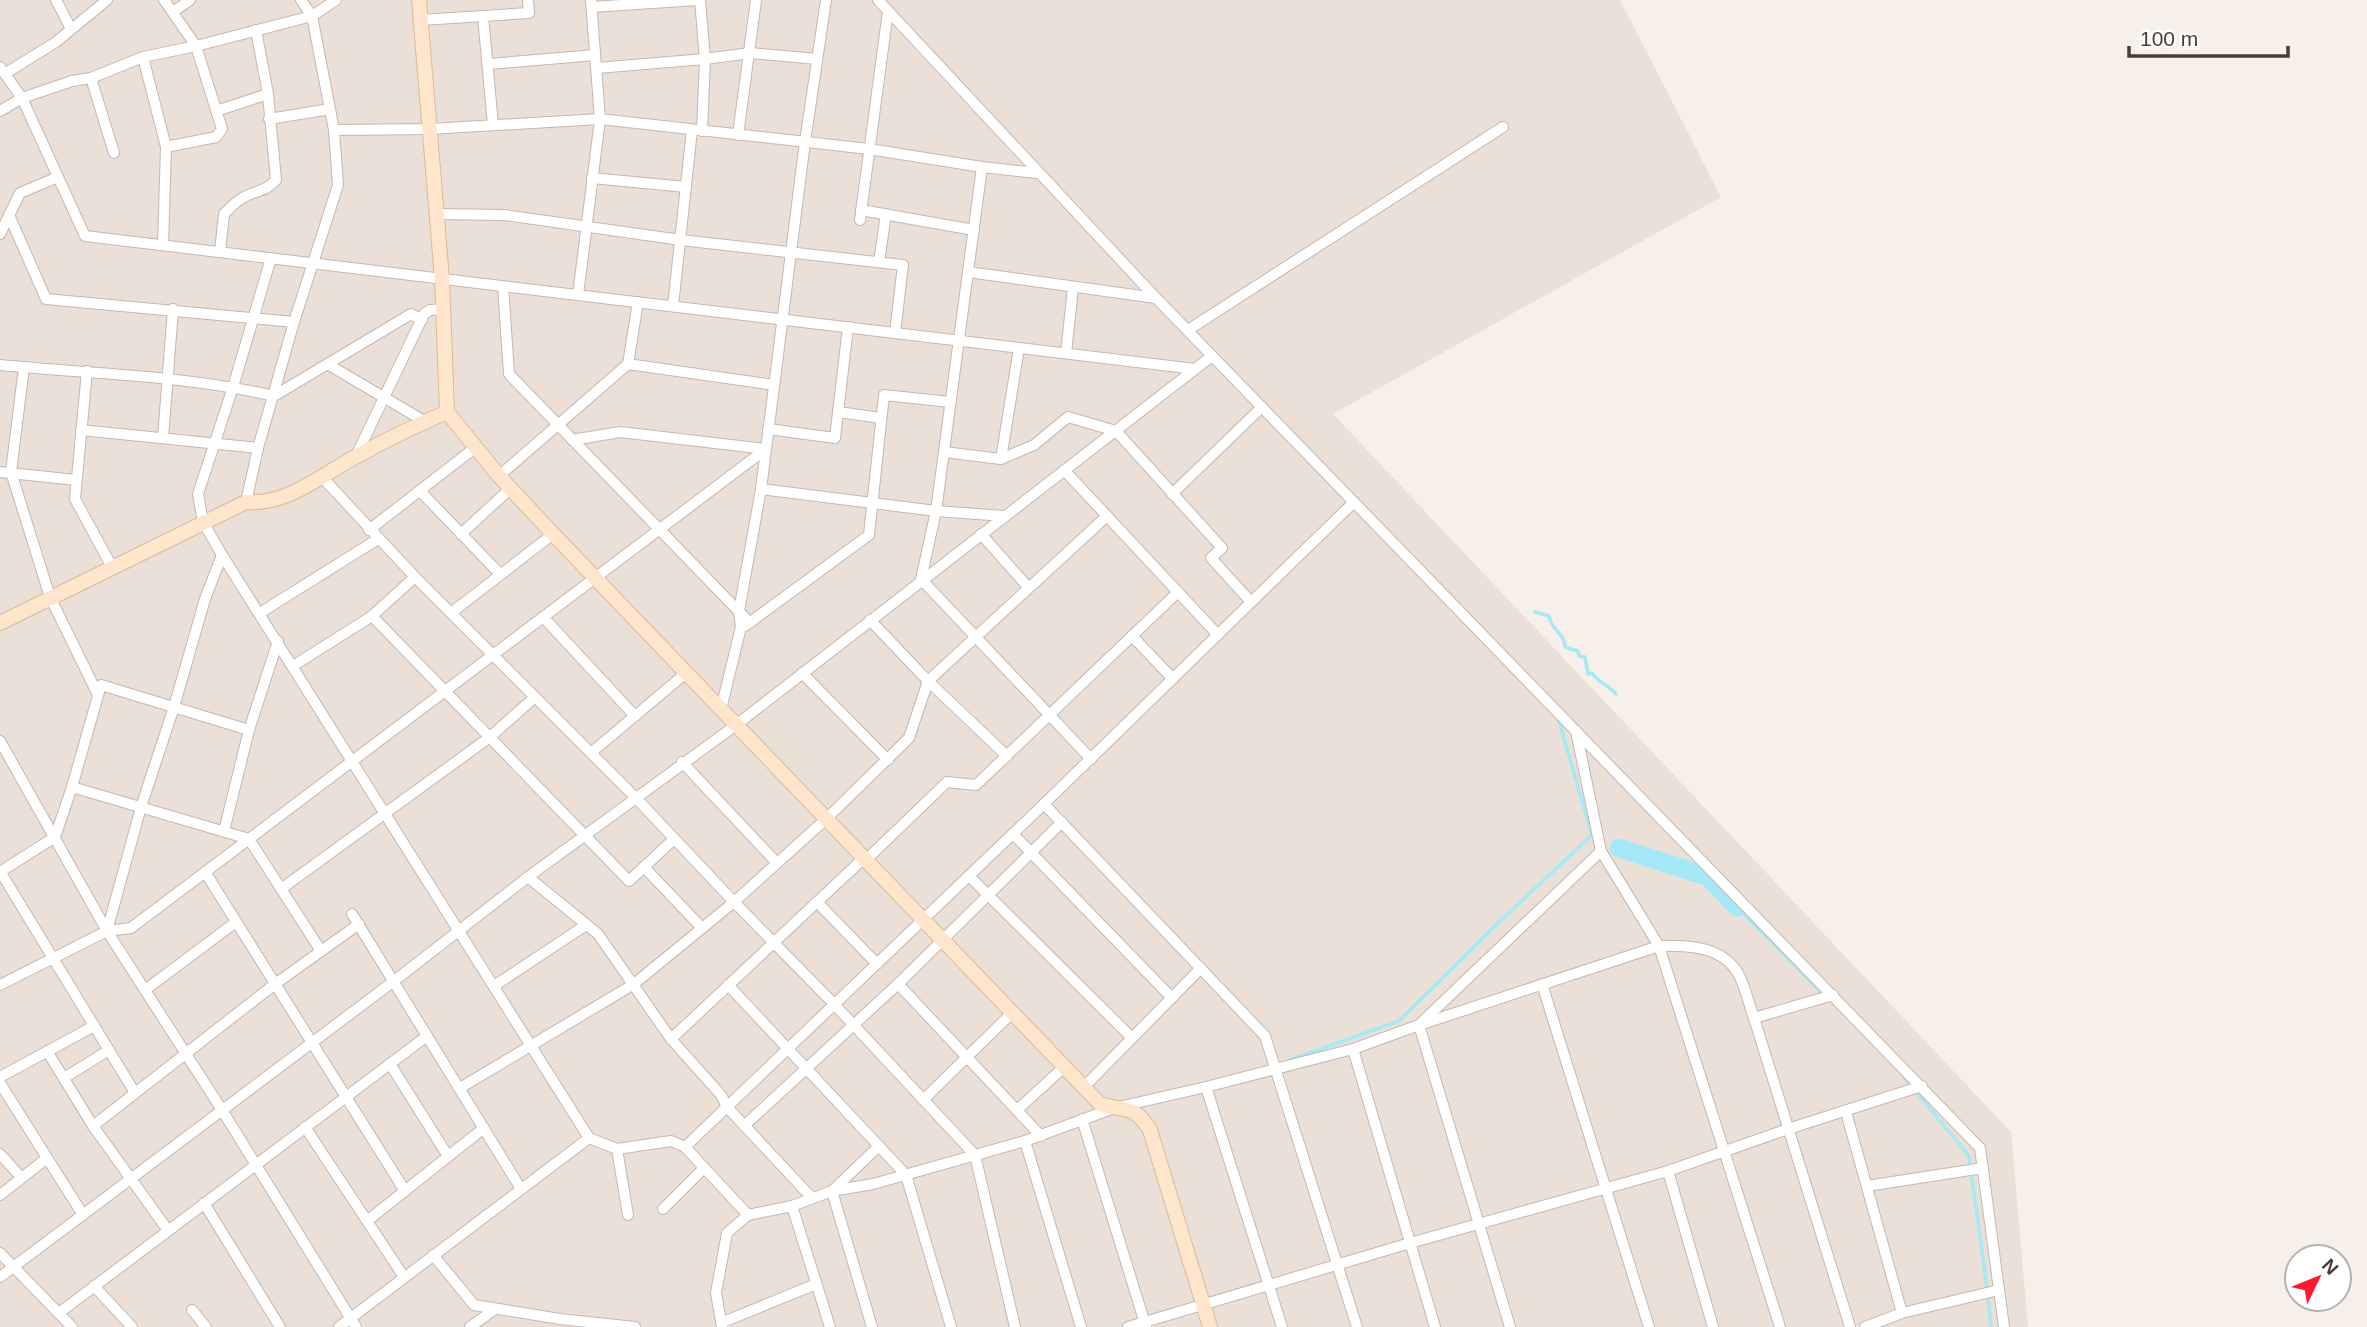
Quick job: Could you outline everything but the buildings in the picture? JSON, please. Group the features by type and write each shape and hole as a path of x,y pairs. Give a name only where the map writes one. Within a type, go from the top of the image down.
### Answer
{"street":[{"path":"56,0 71,29"},
{"path":"107,0 51,46 3,70 22,98 85,236 1195,369"},
{"path":"164,0 196,46 221,126 219,135 166,148"},
{"path":"173,12 190,0"},
{"path":"246,502 258,448 294,322 338,185 334,130 312,16 301,0"},
{"path":"0,111 22,98 72,81 90,78 143,57 312,16 336,0"},
{"path":"419,0 442,279 447,412 499,476 553,534 1100,1104 1131,1110 1141,1115 1150,1130 1210,1327"},
{"path":"421,20 529,13 528,0"},
{"path":"578,295 600,119 592,4 699,0 705,59 697,130 686,187 673,306"},
{"path":"738,135 757,0"},
{"path":"739,611 761,489 805,142 826,0"},
{"path":"878,0 1156,298 1980,1148 1975,1169 2004,1327"},
{"path":"888,11 860,215 886,214 974,230"},
{"path":"483,16 493,125"},
{"path":"220,252 224,214 238,201 250,194 265,191 276,180 268,94 256,30"},
{"path":"597,68 750,53 817,59"},
{"path":"489,64 595,54"},
{"path":"143,57 166,148 163,245"},
{"path":"90,78 114,153"},
{"path":"216,111 268,94"},
{"path":"269,118 330,109"},
{"path":"334,130 430,129 600,119 869,149 1037,173"},
{"path":"1188,330 1503,127"},
{"path":"922,579 936,511 982,167"},
{"path":"0,234 20,193 58,177"},
{"path":"592,178 686,187"},
{"path":"437,214 504,215 681,240 903,265 895,333"},
{"path":"879,262 886,214"},
{"path":"9,215 46,299 294,322"},
{"path":"271,258 198,494 204,522 222,555 589,1138 617,1149 671,1141 685,1147 748,1215"},
{"path":"968,272 1156,298"},
{"path":"503,286 509,374 739,611 746,625"},
{"path":"1066,353 1073,288"},
{"path":"499,476 628,364 638,302"},
{"path":"163,438 173,309"},
{"path":"356,456 386,399 422,320 430,310 443,309"},
{"path":"0,365 169,378 274,396 411,314 422,320"},
{"path":"768,429 835,438 848,327"},
{"path":"1001,459 1019,348"},
{"path":"0,1277 584,835 736,725 1212,356"},
{"path":"628,364 774,385"},
{"path":"329,365 425,421"},
{"path":"24,367 6,472 50,597 98,695"},
{"path":"87,371 75,499 112,567"},
{"path":"721,709 746,625 869,535 884,395 950,401"},
{"path":"1172,494 1262,407"},
{"path":"0,623 246,502 273,500 322,477 356,456 447,412"},
{"path":"838,412 881,418"},
{"path":"944,452 1001,459 1034,444 1068,417 1116,431 1222,548 1211,558 1251,602"},
{"path":"81,430 258,448"},
{"path":"572,440 620,432 766,449"},
{"path":"369,530 476,447"},
{"path":"0,985 107,930 131,928 766,449"},
{"path":"1064,470 1218,635"},
{"path":"6,472 76,480"},
{"path":"322,477 415,577 592,752 975,1155 1015,1327"},
{"path":"461,534 511,488"},
{"path":"761,489 936,511 1004,516"},
{"path":"420,491 500,574"},
{"path":"685,1147 1045,804 1354,502"},
{"path":"460,1088 634,984 734,902 888,761 909,738 928,681 1107,516"},
{"path":"451,612 553,534"},
{"path":"981,534 1028,587"},
{"path":"260,613 378,539"},
{"path":"107,930 141,807 174,707 205,598 222,555"},
{"path":"293,666 372,616 415,577"},
{"path":"922,579 1091,758"},
{"path":"671,1039 947,782 976,785 1177,593"},
{"path":"372,616 629,881 674,839"},
{"path":"543,617 635,716"},
{"path":"870,620 928,681 1007,756"},
{"path":"1132,636 1173,679"},
{"path":"224,831 250,730 278,641"},
{"path":"592,752 686,673"},
{"path":"802,673 888,761"},
{"path":"135,1093 0,872 55,836 101,684 250,730"},
{"path":"281,889 490,737 535,697"},
{"path":"1576,731 1601,850 1659,946 1780,1327"},
{"path":"0,741 107,930 353,1323"},
{"path":"682,762 777,863"},
{"path":"72,787 249,839 321,951"},
{"path":"1045,804 1265,1036 1357,1327"},
{"path":"744,1126 898,984 1062,822"},
{"path":"1013,834 1172,998"},
{"path":"1419,1025 1601,850"},
{"path":"644,867 702,928"},
{"path":"205,872 405,1191"},
{"path":"969,876 1132,1038"},
{"path":"528,877 598,934 671,1039 721,1095 727,1107 812,1198"},
{"path":"817,902 877,964"},
{"path":"93,1126 321,951 355,919 521,1189"},
{"path":"145,990 236,922"},
{"path":"494,986 586,925"},
{"path":"816,1284 721,1325 716,1293 727,1233 748,1215 792,1206 832,1191 873,1184 1025,1142 1114,1108 1353,1049 1659,946 1687,945 1716,953 1737,970 1850,1327"},
{"path":"1084,1087 1201,968"},
{"path":"898,984 1041,1136"},
{"path":"1542,984 1648,1327"},
{"path":"728,985 906,1175 951,1327"},
{"path":"1754,1018 1833,995"},
{"path":"923,1100 1012,1013"},
{"path":"1419,1025 1510,1327"},
{"path":"0,1077 94,1026"},
{"path":"59,1313 167,1229 427,1036"},
{"path":"1353,1049 1435,1327"},
{"path":"64,1078 109,1050"},
{"path":"47,1051 93,1126 167,1229"},
{"path":"390,1064 448,1156"},
{"path":"1017,1110 1064,1067"},
{"path":"0,1083 83,1215"},
{"path":"1128,1327 1479,1223 1668,1171 1922,1086"},
{"path":"1206,1087 1282,1327"},
{"path":"1846,1112 1902,1313"},
{"path":"1082,1119 1145,1324"},
{"path":"305,1127 404,1277"},
{"path":"367,1221 484,1128"},
{"path":"339,1327 353,1323 404,1277 589,1138"},
{"path":"1025,1142 1081,1327"},
{"path":"832,1191 878,1146"},
{"path":"617,1149 628,1215"},
{"path":"0,1154 21,1177"},
{"path":"0,1195 47,1158"},
{"path":"663,1209 704,1168"},
{"path":"1867,1186 1975,1169"},
{"path":"1668,1171 1713,1327"},
{"path":"832,1191 872,1327"},
{"path":"204,1203 280,1327"},
{"path":"792,1206 830,1327"},
{"path":"0,1254 72,1327"},
{"path":"433,1255 474,1306 560,1324 635,1327"},
{"path":"93,1286 132,1327"},
{"path":"1864,1327 1902,1313 1999,1290"},
{"path":"470,1327 495,1309"},
{"path":"192,1310 206,1327"}],"shaded area":[{"path":"0,0 1620,0 1721,197 1333,414 2011,1132 2028,1327 0,1327"}],"waterway":[{"path":"1535,612 1549,616 1563,638 1565,647 1578,651 1579,656 1585,657 1588,674 1592,673 1616,694"},
{"path":"1290,1060 1399,1021 1592,835 1559,721"},
{"path":"1619,848 1709,877 1737,907"},
{"path":"1737,907 1823,994"},
{"path":"1904,1077 1969,1156 1987,1288"},
{"path":"1988,1298 1991,1327"}]}
